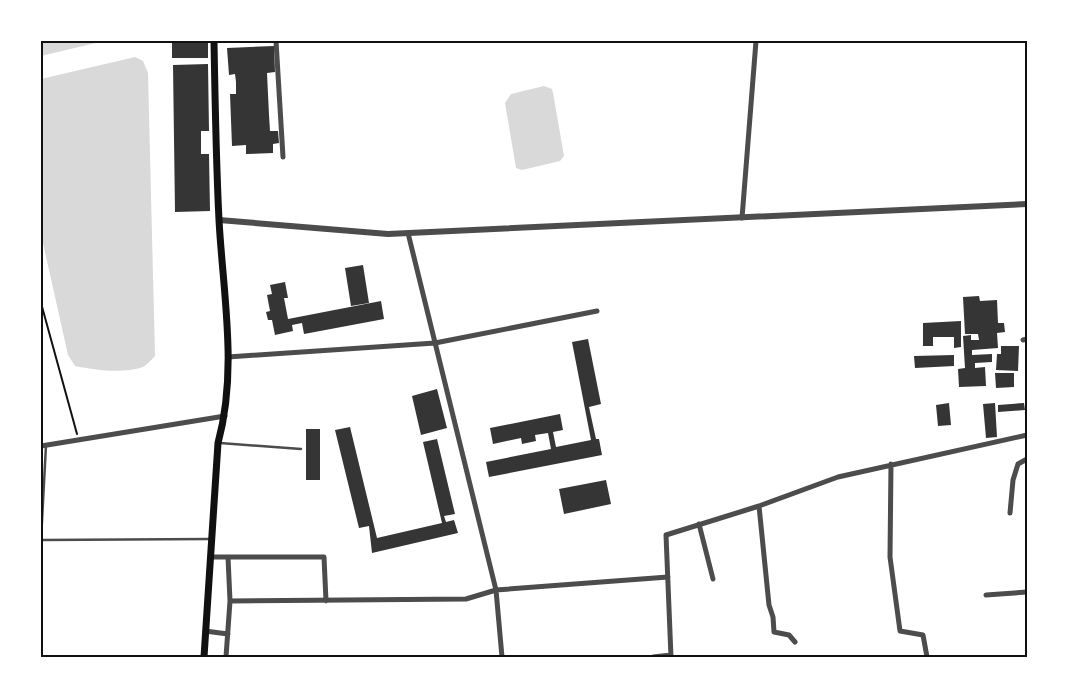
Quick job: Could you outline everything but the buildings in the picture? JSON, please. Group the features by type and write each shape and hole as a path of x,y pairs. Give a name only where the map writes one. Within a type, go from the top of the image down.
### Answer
{"main road":[{"path":"204,657 218,443 226,416 228,357 219,220 214,41"}],"street":[{"path":"276,41 282,157"},
{"path":"742,218 756,41"},
{"path":"219,220 408,234 1027,204"},
{"path":"408,234 496,590 502,657"},
{"path":"228,357 435,343 597,311"},
{"path":"44,446 78,438 226,416"},
{"path":"653,657 671,656 666,535 759,506 838,477 1027,435"},
{"path":"1010,512 1013,480 1018,464 1027,459"},
{"path":"891,464 890,557 900,631 924,635 927,657"},
{"path":"759,506 769,605 774,617 774,632 789,635 795,642"},
{"path":"699,524 713,579"},
{"path":"210,557 324,557 326,601"},
{"path":"226,657 230,601 228,557"},
{"path":"230,601 466,598 496,590 668,577"},
{"path":"986,595 1027,592"},
{"path":"205,631 228,634"}],"lane":[{"path":"218,443 300,449"},
{"path":"44,446 41,541 212,539"},
{"path":"41,651 41,657"}],"path":[{"path":"41,303 78,438"}],"shaded area":[{"path":"41,41 104,41 41,56"},
{"path":"135,57 143,61 148,73 155,356 143,367 135,369 109,371 91,369 75,366 68,355 41,234 41,79"},
{"path":"544,86 552,89 564,156 560,161 522,170 516,168 505,103 511,94"}]}
